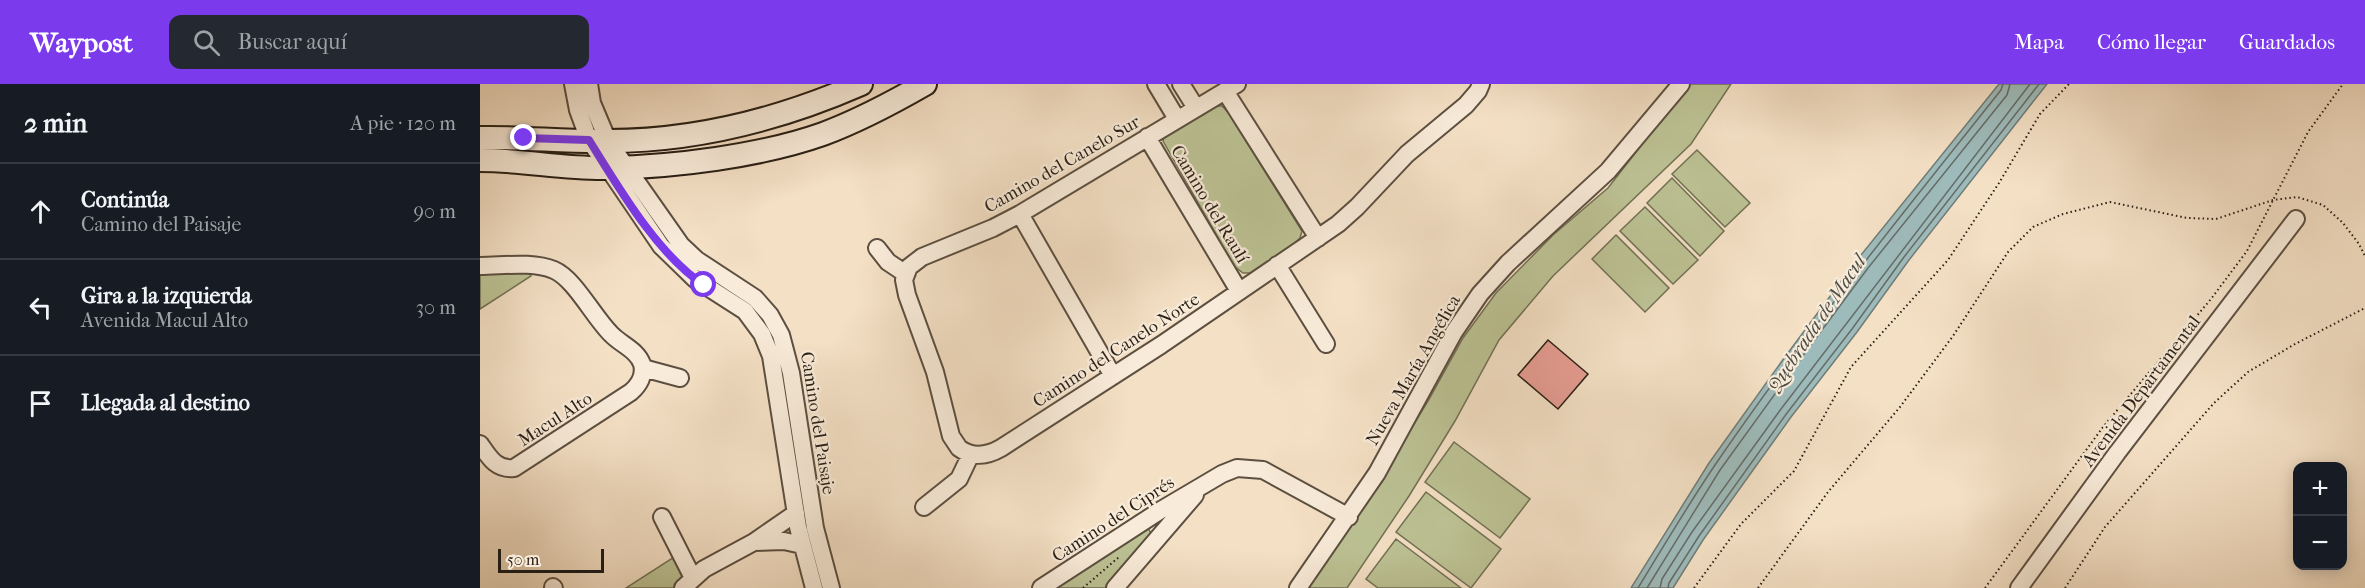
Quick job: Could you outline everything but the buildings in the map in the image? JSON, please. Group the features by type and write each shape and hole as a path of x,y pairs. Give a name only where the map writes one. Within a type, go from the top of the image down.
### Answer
{"street":[{"name":"Camino del Paisaje","path":"573,84 578,110 672,258 695,279 745,311 762,334 773,366 796,513 814,588"},
{"name":"Camino del Paisaje","path":"589,84 599,141"},
{"path":"480,138 599,141 671,138 740,126 807,106 861,84"},
{"path":"480,160 616,168 713,159 804,140 862,117 925,84"},
{"path":"1156,84 1177,119"},
{"path":"1181,84 1196,108"},
{"name":"Camino del Canelo Norte","path":"972,454 987,454 1001,448 1113,376 1318,238 1348,216 1407,154 1466,105 1481,84"},
{"name":"Nueva María Angélica","path":"1298,588 1348,517 1396,441 1454,333 1480,294 1508,263 1608,171 1681,84"},
{"path":"1231,88 1318,238"},
{"name":"Camino del Canelo Sur","path":"906,274 914,261 921,256 993,228 1020,214 1147,136 1231,88"},
{"name":"Camino del Raulí","path":"1147,136 1239,291"},
{"name":"Camino del Paisaje","path":"616,168 688,252 755,298 770,315 781,335 791,373 815,528 831,588"},
{"path":"1020,214 1113,376"},
{"name":"Avenida Departamental","path":"2019,588 2117,453 2296,219"},
{"path":"877,248 888,262 906,274 904,280 907,296 929,352 951,436 958,448 972,454 959,479 924,507"},
{"path":"480,266 530,265 556,271 574,288 604,327 638,357 643,368 681,378"},
{"path":"1277,265 1326,344"},
{"name":"Macul Alto","path":"480,444 494,463 504,468 514,468 631,392 639,384 643,368"},
{"name":"Camino del Ciprés","path":"1041,588 1206,483 1237,468 1257,469 1348,517"},
{"name":"Camino del Ciprés","path":"1115,588 1206,483"},
{"path":"662,517 688,583 714,563 754,542 796,513"},
{"path":"754,542 784,541 802,545"}],"path":[{"path":"1694,588 1741,524 1794,471 1851,367 1948,260 1999,183 2040,114 2069,84"},
{"path":"1985,588 2103,428 2211,299 2247,251 2308,132 2343,84"},
{"path":"1758,588 1828,492 1900,406 1953,336 2008,252 2033,227 2063,214 2110,202 2187,219 2216,219 2273,200 2297,197 2323,205 2343,223 2365,256"},
{"path":"2064,588 2105,527 2214,403 2248,372 2295,344 2365,308"},
{"path":"1083,588 1123,554"}],"green space":[{"path":"1689,84 1731,84 1691,144 1553,276 1499,340 1455,421 1409,496 1347,588 1304,588 1353,523 1428,401 1463,338 1496,293 1553,235 1608,188"},
{"path":"1214,106 1222,106 1228,112 1302,231 1295,243 1250,273 1243,273 1234,266 1163,141 1164,137"},
{"path":"1697,150 1750,203 1725,227 1672,174"},
{"path":"1672,178 1724,231 1700,256 1647,203"},
{"path":"1645,207 1698,260 1673,284 1620,231"},
{"path":"1616,235 1669,288 1645,312 1592,259"},
{"path":"528,270 531,276 480,309 480,274"},
{"path":"1454,442 1530,499 1500,538 1425,482"},
{"path":"1426,492 1501,549 1471,588 1396,532"},
{"path":"1148,527 1151,534 1105,588 1055,588"},
{"path":"1396,539 1461,588 1378,588 1366,579"},
{"path":"674,557 683,575 676,588 626,588"}],"water":[{"name":"Quebrada de Macul","path":"1999,84 2047,84 1909,260 1791,417 1703,540 1673,588 1631,588 1709,463 1782,361 1857,260"}],"route":[{"path":"524,138 589,140 661,246 683,269 704,285"}]}
